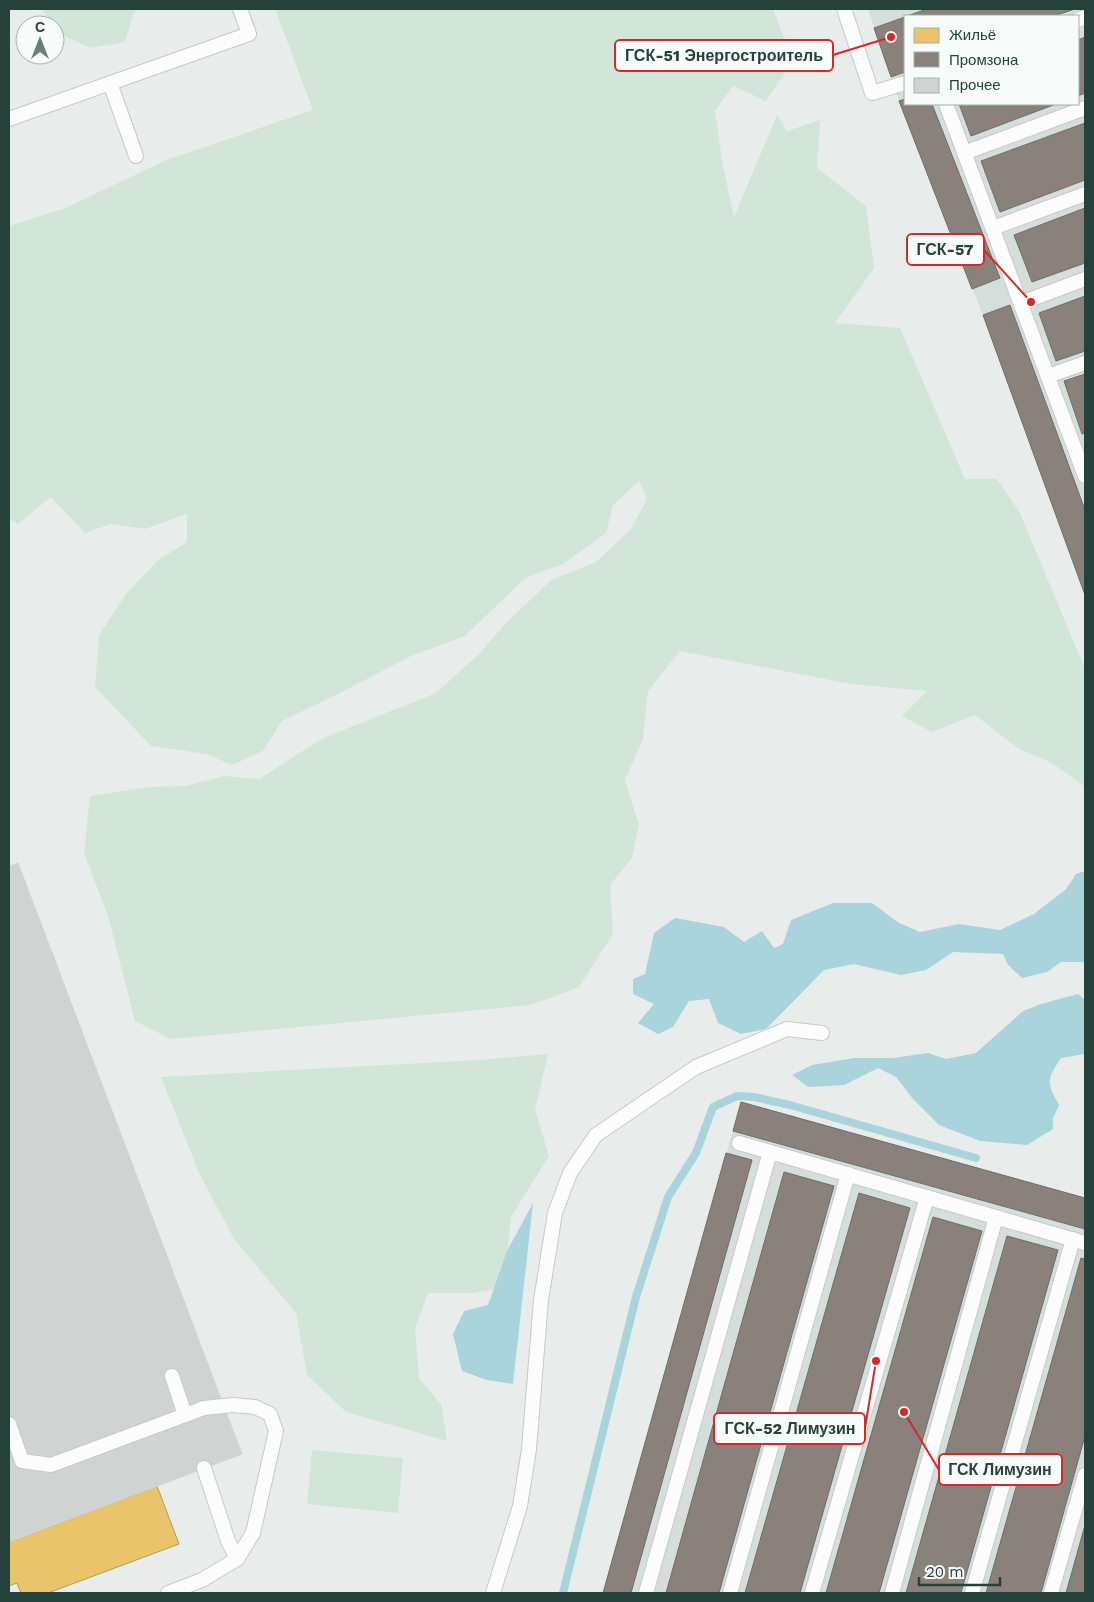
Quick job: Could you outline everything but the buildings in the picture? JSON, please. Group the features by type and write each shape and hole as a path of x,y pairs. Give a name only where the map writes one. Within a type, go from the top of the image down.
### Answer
{"lane":[{"path":"9,119 249,34 240,9"},
{"path":"844,9 872,93 904,83"},
{"path":"110,84 136,156"},
{"path":"946,105 1048,376 1081,450 1085,476"},
{"path":"964,153 1085,108"},
{"path":"992,228 1085,194"},
{"path":"1020,303 1085,279"},
{"path":"1048,376 1085,363"},
{"path":"493,1593 520,1506 529,1449 541,1300 555,1214 570,1173 596,1134 696,1067 787,1029 822,1033"},
{"path":"739,1143 1079,1241 972,1593"},
{"path":"646,1593 770,1152"},
{"path":"730,1593 848,1174"},
{"path":"812,1593 927,1197"},
{"path":"892,1593 996,1217"},
{"path":"172,1376 185,1415"},
{"path":"9,1424 22,1461 51,1465 204,1408 233,1405 255,1406 270,1414 276,1431 253,1533 237,1560 202,1580 168,1593"},
{"path":"204,1468 228,1541 237,1560"},
{"path":"1051,1593 1085,1475"}],"shaded area":[{"path":"868,9 1085,9 1085,595 983,315 899,101"},
{"path":"741,1102 1085,1198 1085,1593 603,1593"}],"green space":[{"path":"42,9 138,9 133,14 125,42 91,48 65,37 65,15 46,15"},
{"path":"275,9 773,9 793,61 766,101 733,86 715,111 723,166 734,217 777,115 787,131 820,120 817,168 866,206 874,268 835,323 900,328 965,479 997,479 1020,513 1085,669 1085,787 1052,763 1019,749 975,715 932,732 902,716 927,691 851,684 680,651 648,691 643,739 625,780 639,825 632,858 610,885 613,934 579,987 531,1005 171,1039 135,1021 108,916 84,853 90,796 150,787 186,786 224,776 259,779 323,738 436,693 479,654 505,624 551,580 596,562 631,529 647,499 639,481 613,505 606,533 563,564 525,578 465,636 411,656 282,721 263,751 232,765 206,754 151,746 95,687 99,635 126,594 157,561 187,542 187,514 145,529 111,524 85,533 51,497 18,524 9,518 9,226 65,208 169,159 313,110"},
{"path":"548,1054 535,1110 549,1156 511,1217 504,1287 474,1293 428,1293 415,1328 419,1378 441,1404 447,1441 346,1412 307,1375 296,1313 234,1239 199,1173 161,1077 479,1060"},
{"path":"312,1450 403,1458 398,1513 307,1504"}],"water":[{"path":"1085,871 1085,964 1083,962 1061,962 1047,972 1022,978 1008,965 1003,954 953,952 926,970 901,975 854,964 824,970 766,1029 741,1034 718,1023 709,999 689,1001 673,1027 658,1034 638,1023 654,1004 633,994 633,979 645,974 654,933 675,918 724,927 744,942 762,931 774,948 783,944 791,920 833,903 872,903 899,923 920,932 959,924 1000,930 1034,914 1066,889 1076,874"},
{"path":"1078,994 1085,1000 1085,1054 1061,1058 1056,1065 1050,1081 1050,1086 1059,1105 1053,1118 1053,1129 1027,1145 980,1141 939,1125 913,1099 896,1077 878,1068 844,1085 808,1087 792,1075 812,1065 854,1058 893,1058 928,1053 946,1059 976,1053 1023,1011"},
{"path":"533,1203 513,1384 487,1380 462,1371 453,1334 464,1311 488,1305 507,1251"}],"waterway":[{"path":"563,1593 636,1297 668,1197 696,1153 713,1107 737,1096 754,1097 790,1105 976,1158"}],"place":[{"name":"ГСК-51 Энергостроитель","path":"891,37"},
{"name":"ГСК-57","path":"1031,302"},
{"name":"ГСК-52 Лимузин","path":"876,1361"},
{"name":"ГСК Лимузин","path":"904,1412"}]}
